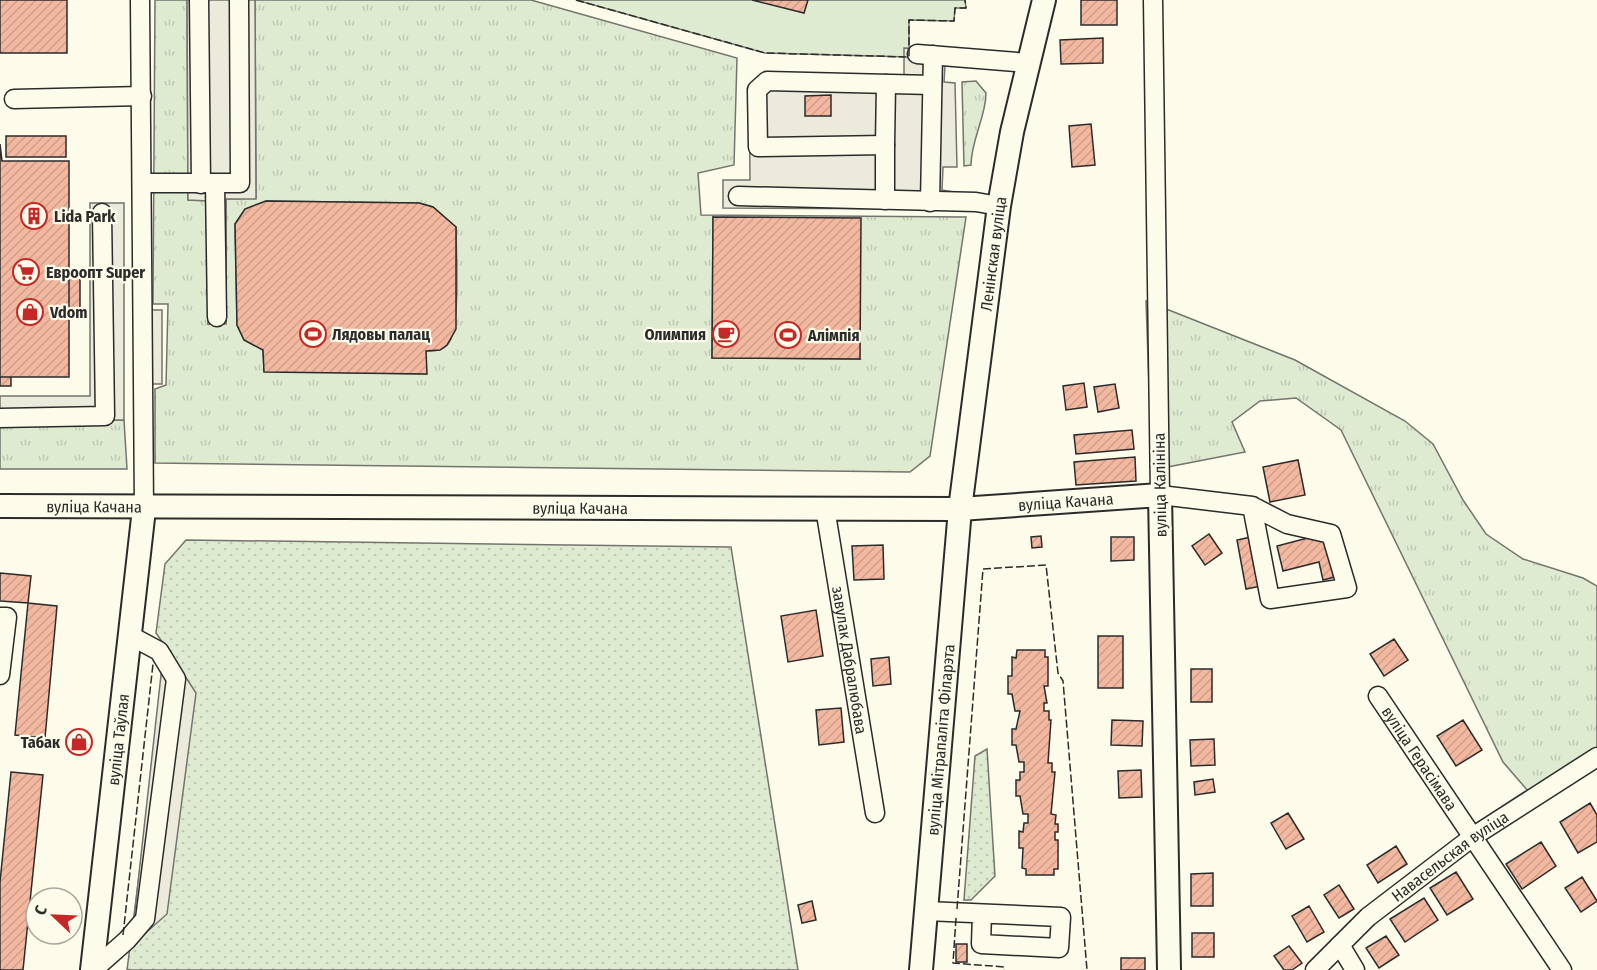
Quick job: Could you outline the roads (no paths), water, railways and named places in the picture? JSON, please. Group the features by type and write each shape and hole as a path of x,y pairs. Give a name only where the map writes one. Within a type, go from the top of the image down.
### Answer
{"main road":[{"name":"Ленінская вуліца","path":"960,509 999,206 1044,0"},
{"name":"вуліца Качана","path":"0,506 144,509 289,505 960,509 1160,495"},
{"name":"вуліца Калініна","path":"1160,495 1169,970"},
{"name":"вуліца Таўлая","path":"92,970 144,509"},
{"name":"вуліца Мітрапаліта Філарэта","path":"921,970 960,509"}],"street":[{"path":"140,0 144,509"},
{"path":"199,0 216,317"},
{"path":"143,183 240,183 239,0"},
{"name":"вуліца Калініна","path":"1153,0 1160,495"},
{"path":"930,201 932,85 925,55 1029,63"},
{"path":"885,145 758,147 757,90 766,81 932,85"},
{"path":"885,200 886,84"},
{"path":"14,99 142,96"},
{"path":"738,196 976,202 999,206"},
{"path":"0,418 105,416 102,213"},
{"path":"1160,495 1252,506 1287,524 1331,534 1347,588 1270,599 1252,506"},
{"name":"завулак Дабралюбава","path":"825,508 875,813"},
{"path":"0,617 7,617 0,675"},
{"path":"92,970 127,940 145,919 176,679 159,651 129,635"},
{"name":"вуліца Герасімава","path":"1378,696 1562,970"},
{"name":"Навасельская вуліца","path":"1315,970 1368,917 1474,836 1597,757"},
{"path":"926,911 982,914"},
{"path":"1340,945 1355,970"}],"place":[{"name":"Lida Park","path":"34,216"},
{"name":"Евроопт Super","path":"26,272"},
{"name":"Vdom","path":"30,312"},
{"name":"Лядовы палац","path":"313,334"},
{"name":"Олимпия","path":"726,334"},
{"name":"Алімпія","path":"788,335"},
{"name":"Табак","path":"79,742"}]}
